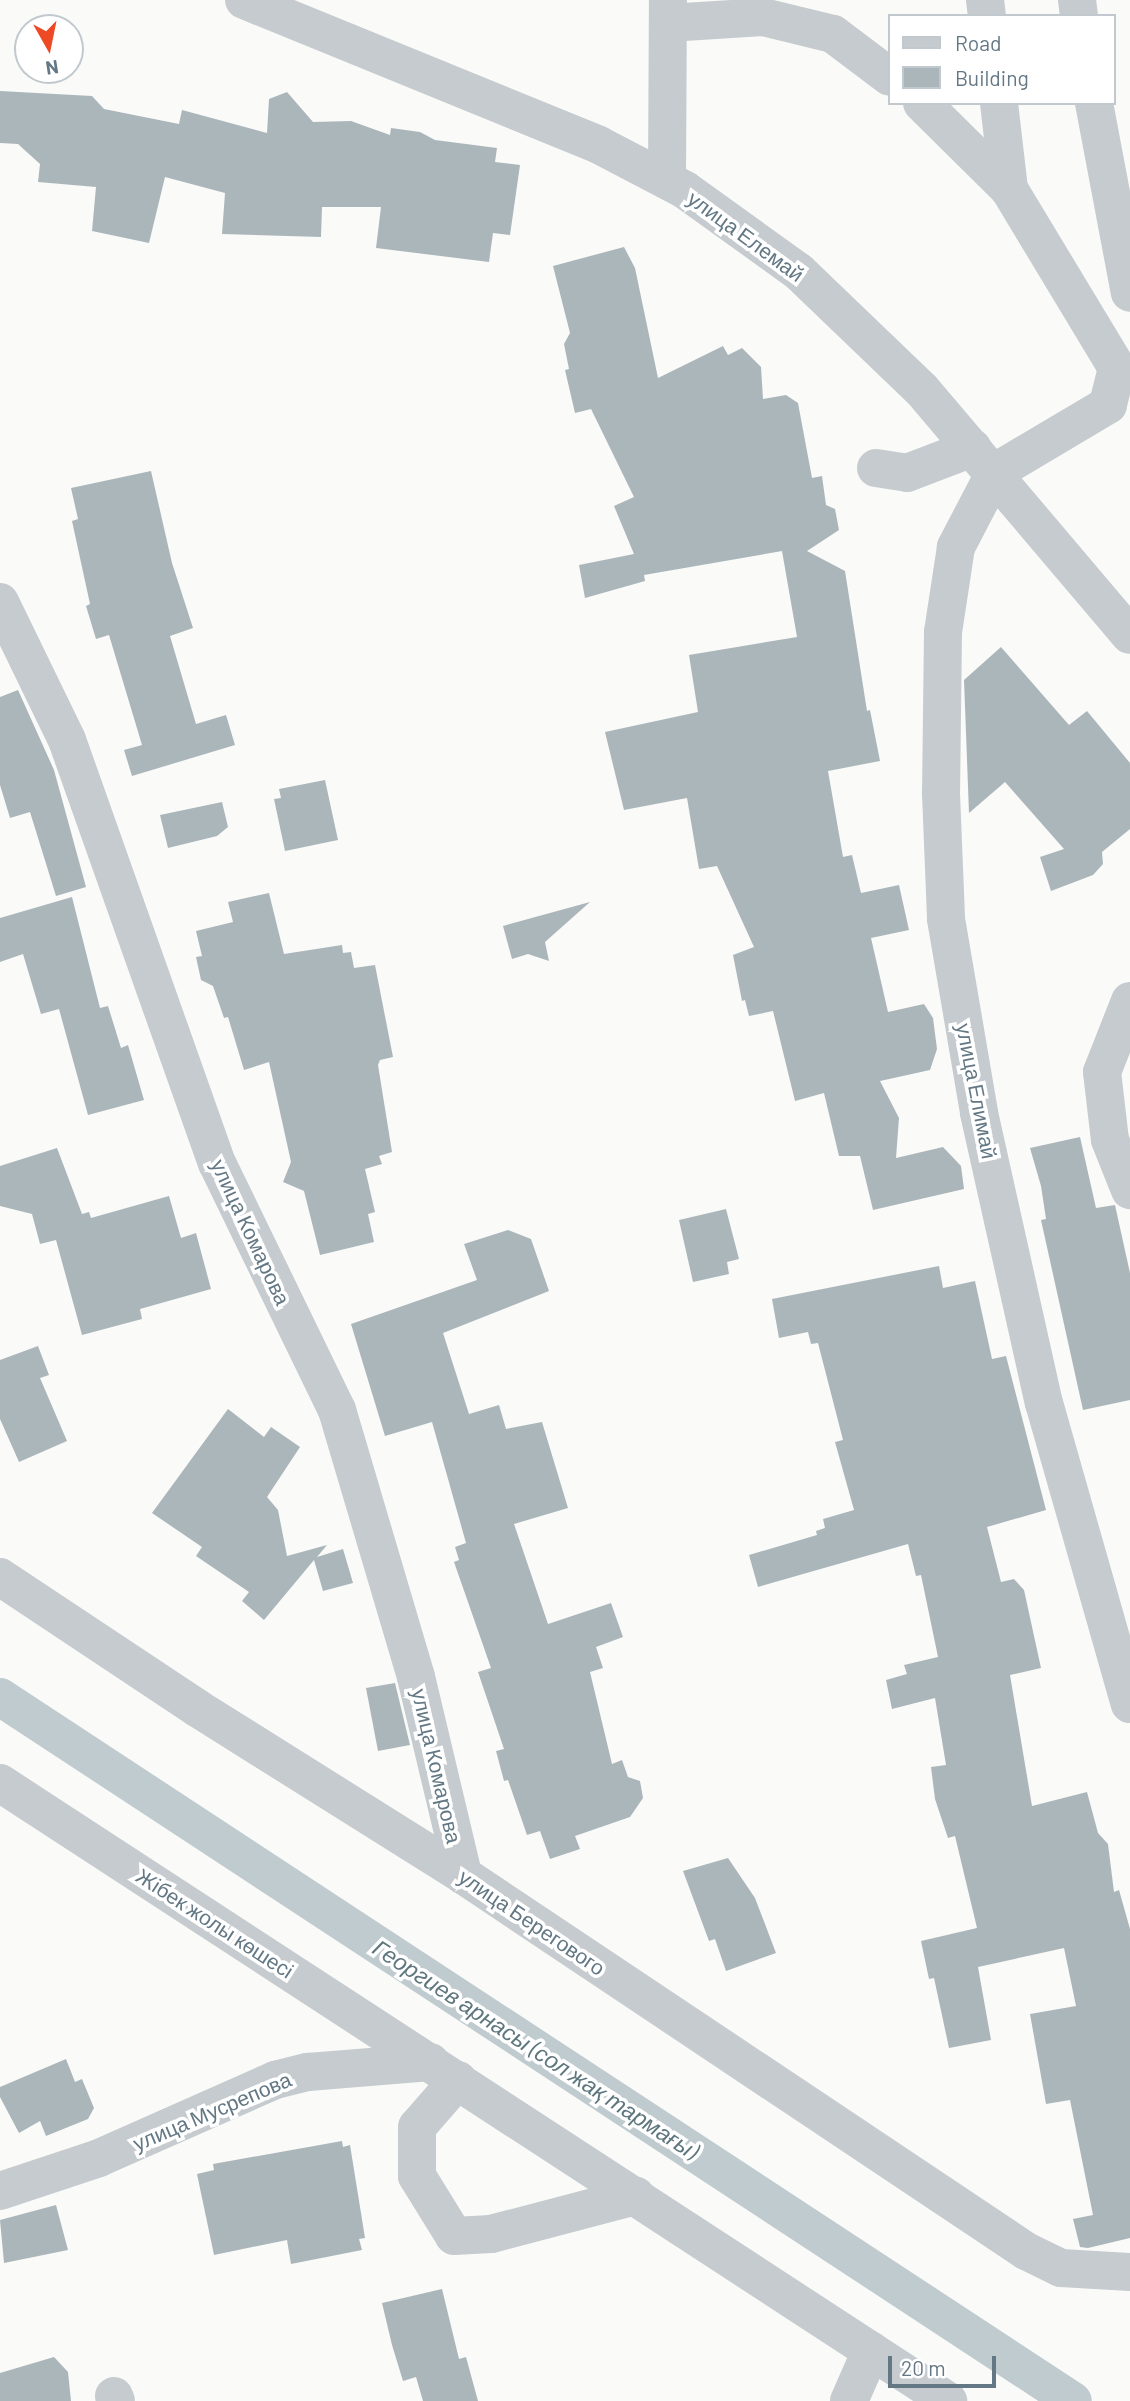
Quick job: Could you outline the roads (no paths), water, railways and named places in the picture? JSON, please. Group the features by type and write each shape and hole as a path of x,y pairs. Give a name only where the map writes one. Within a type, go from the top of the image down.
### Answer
{"street":[{"name":"улица Елемай","path":"244,0 587,139 667,180 799,272 862,328 984,460 1130,635"},
{"path":"667,180 668,12 763,17 833,34 888,75"},
{"path":"876,468 907,472 984,460 1108,405 1117,368 1009,189 924,105"},
{"path":"999,105 1009,189"},
{"path":"1094,105 1130,293"},
{"name":"улица Елимай","path":"984,460 956,547 943,632 940,793 946,919 979,1113 1044,1403 1130,1704"},
{"name":"улица Комарова","path":"0,602 67,740 217,1163 337,1410 416,1677 463,1875"},
{"path":"1130,1001 1102,1072 1110,1140 1130,1190"},
{"name":"улица Берегового","path":"0,1577 197,1709 463,1875 1026,2251 1061,2268 1130,2273"},
{"name":"Жібек жолы көшесі","path":"0,1783 948,2401"},
{"path":"444,2071 417,2127 417,2176 454,2236 491,2234 636,2196"},
{"name":"улица Мусрепова","path":"0,2191 99,2158 275,2080 308,2072 444,2071"},
{"path":"849,2401 871,2351"}],"waterway":[{"name":"Георгиев арнасы (сол жақ тармағы)","path":"0,1697 1073,2401"}]}
